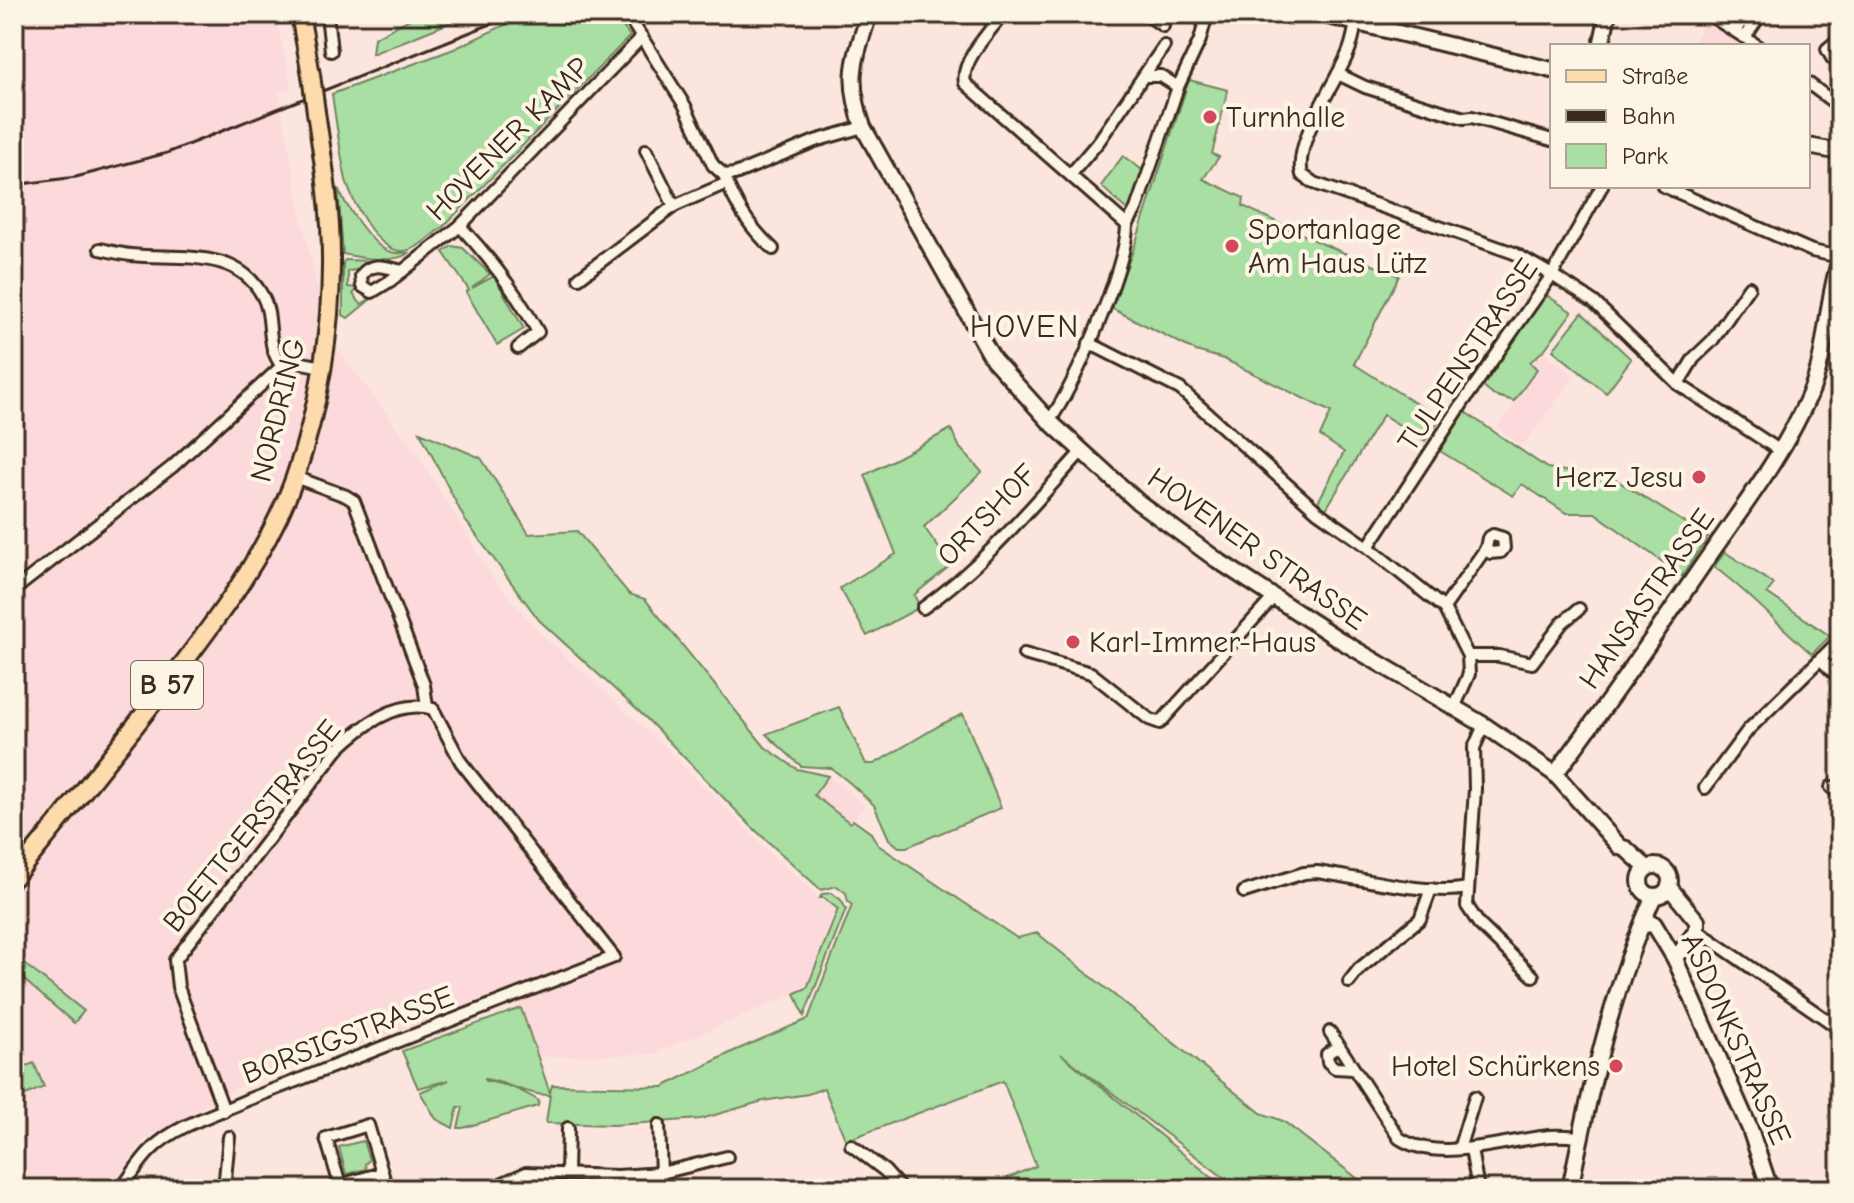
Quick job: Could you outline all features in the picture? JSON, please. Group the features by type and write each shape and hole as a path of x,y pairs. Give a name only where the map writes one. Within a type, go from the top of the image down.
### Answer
{"main road":[{"name":"NORDRING","path":"14,877 157,698 230,600 275,522 295,477 322,367 329,317 331,256 326,180 300,14"}],"street":[{"path":"327,14 331,51"},
{"path":"627,14 685,106 713,165 726,179 756,233 773,249"},
{"name":"HOVENER STRASSE","path":"869,14 852,65 854,102 863,127 993,359 1049,421 1150,512 1273,598 1455,706 1555,774 1620,847 1621,854 1644,872"},
{"path":"1003,14 966,64 963,75 965,83 1127,225"},
{"path":"1146,14 1163,26"},
{"path":"1049,421 1059,408 1089,343 1127,242 1127,225 1136,209 1207,14"},
{"path":"1320,14 1550,70"},
{"path":"1601,44 1608,14"},
{"path":"1708,14 1745,31 1756,44"},
{"path":"1745,31 1761,14"},
{"path":"1356,23 1348,52 1311,126 1300,166 1302,175 1314,183 1514,253 1594,302 1678,384 1779,450"},
{"name":"HOVENER KAMP","path":"403,271 460,226 642,37"},
{"path":"1838,43 1829,46 1828,53 1832,58 1840,56"},
{"path":"1071,174 1099,141 1164,46"},
{"path":"1338,74 1365,87 1436,109 1550,139"},
{"path":"1145,76 1161,76 1178,87"},
{"path":"1810,84 1840,107"},
{"path":"579,278 674,206 735,174 815,141 863,127"},
{"path":"1810,146 1840,152"},
{"path":"646,150 674,206"},
{"name":"TULPENSTRASSE","path":"1368,547 1552,275 1601,188"},
{"path":"1668,188 1812,251 1840,259"},
{"path":"460,226 494,262 538,332 518,348"},
{"path":"100,249 130,255 201,258 233,267 247,275 264,297 269,311 271,347 282,366"},
{"name":"HANSASTRASSE","path":"1555,774 1721,539 1779,450 1809,397 1818,371 1830,292 1840,259"},
{"path":"1678,384 1694,358 1712,341 1749,287"},
{"path":"1089,343 1180,389 1318,512 1368,547 1444,608 1468,656 1469,674 1455,706"},
{"path":"14,590 172,467 282,366 298,362 322,367"},
{"name":"ORTSHOF","path":"923,608 989,553 1082,451"},
{"path":"295,477 354,501 424,685 427,707"},
{"path":"1444,608 1486,548"},
{"path":"1024,654 1091,673 1149,719 1160,723 1273,598"},
{"path":"1468,656 1499,656 1532,663 1563,622 1579,609"},
{"path":"1705,788 1748,730 1840,640"},
{"path":"1820,659 1840,679"},
{"name":"BOETTGERSTRASSE","path":"224,1111 178,987 175,960 332,757 358,729 411,705 427,707"},
{"name":"BORSIGSTRASSE","path":"121,1189 152,1148 181,1130 614,957 461,762 440,717 427,707"},
{"path":"1484,725 1474,748 1475,789 1467,906 1479,924 1533,976"},
{"path":"1831,787 1840,795"},
{"path":"1631,950 1632,931 1658,892 1670,882 1667,871 1660,866 1644,872 1640,882 1658,892 1689,913 1697,921 1697,930 1675,959"},
{"path":"1244,892 1304,873 1317,872 1431,889 1455,891 1466,888"},
{"path":"1349,982 1359,969 1420,919 1431,889"},
{"path":"1570,1189 1598,1057 1631,950 1658,892"},
{"name":"ASDONKSTRASSE","path":"1642,925 1654,924 1675,959 1750,1129 1770,1189"},
{"path":"1697,930 1837,1027 1840,1014"},
{"path":"1330,1032 1399,1138 1409,1145 1471,1149 1550,1136 1580,1137"},
{"path":"1338,1046 1327,1054 1328,1062 1335,1068 1353,1069"},
{"path":"1459,1149 1475,1097"},
{"path":"382,1173 340,1185 326,1138 368,1125 387,1189"},
{"path":"659,1125 660,1189"},
{"path":"567,1174 568,1128"},
{"path":"224,1189 229,1137"},
{"path":"851,1145 885,1171 901,1189"},
{"path":"1471,1149 1478,1189"},
{"path":"489,1189 507,1186 526,1173 618,1176 661,1173 727,1157"}],"shaded area":[{"path":"14,14 275,14 292,88 279,92 298,199 321,305 338,350 421,459 491,575 541,634 662,744 771,854 820,898 824,897 838,908 807,988 654,1054 537,1057 514,989 233,1090 143,1141 111,1189 14,1189"},
{"path":"1707,19 1750,44 1692,44"},
{"path":"1544,352 1574,376 1523,446 1498,426 1538,370 1532,363"},
{"path":"828,776 865,805 850,824 813,795"}],"green space":[{"path":"419,14 469,15 372,54 374,38"},
{"path":"528,14 613,14 630,36 443,227 412,249 392,249 366,223 349,189 332,94 454,49"},
{"name":"Sportanlage Am Haus Lütz","path":"1189,80 1228,90 1212,154 1219,157 1203,179 1244,198 1243,206 1399,276 1354,364 1440,419 1425,441 1383,415 1326,509 1318,502 1344,452 1320,436 1331,412 1224,359 1196,351 1111,308"},
{"path":"1123,156 1145,172 1131,214 1101,186"},
{"path":"338,188 371,238 390,252 409,253 386,259 343,254"},
{"path":"452,246 463,248 490,274 472,288 494,276 524,329 497,345 466,292 469,290 443,252"},
{"path":"345,260 370,261 357,270 348,271 348,287 359,288 353,294 361,304 376,295 348,318 343,315"},
{"path":"1548,296 1572,312 1544,350 1530,362 1537,369 1514,401 1493,395 1481,385 1541,301"},
{"path":"1582,313 1631,359 1606,393 1553,350"},
{"path":"1465,412 1547,468 1616,480 1708,537 1682,576 1595,513 1566,513 1522,484 1513,496 1440,451"},
{"path":"951,429 960,448 982,472 924,527 951,565 914,595 920,607 867,636 840,588 896,554 865,475"},
{"path":"420,432 481,458 529,534 577,531 629,594 645,599 765,747 797,769 828,776 814,795 850,823 853,820 871,833 878,845 1017,938 1037,933 1261,1113 1283,1121 1371,1189 1239,1189 1061,1054 1226,1189 982,1189 1036,1166 1003,1081 855,1137 848,1146 824,1088 701,1119 614,1125 546,1123 550,1095 485,1079 525,1093 539,1101 538,1106 463,1128 458,1128 463,1107 458,1107 453,1128 436,1119 420,1092 449,1080 418,1088 402,1051 521,1008 550,1093 552,1085 663,1087 734,1051 808,1019 852,905 846,893 837,886 821,890 752,827 645,717 539,620 465,520"},
{"path":"1725,552 1774,584 1767,593 1830,636 1812,654 1714,567"},
{"path":"839,707 866,764 874,764 963,714 1001,808 907,847 899,847 889,839 874,805 850,783 831,768 801,766 766,734"},
{"path":"832,893 846,909 804,1016 795,993 807,988 838,909 820,898 822,894"},
{"path":"14,957 22,962 84,1011 74,1023 23,979 14,978 18,971 21,972 22,963"},
{"path":"34,1063 44,1087 14,1100 14,1071"},
{"path":"363,1141 369,1160 365,1164 366,1169 346,1174 339,1147"}],"railway":[{"path":"14,185 76,177 167,153 516,14"}],"place":[{"name":"Turnhalle","path":"1210,117"},
{"name":"Sportanlage Am Haus Lütz","path":"1232,246"},
{"name":"Herz Jesu","path":"1699,477"},
{"name":"Karl-Immer-Haus","path":"1073,642"},
{"name":"Hotel Schürkens","path":"1616,1066"}],"district":[{"name":"HOVEN","path":"1025,326"}]}
